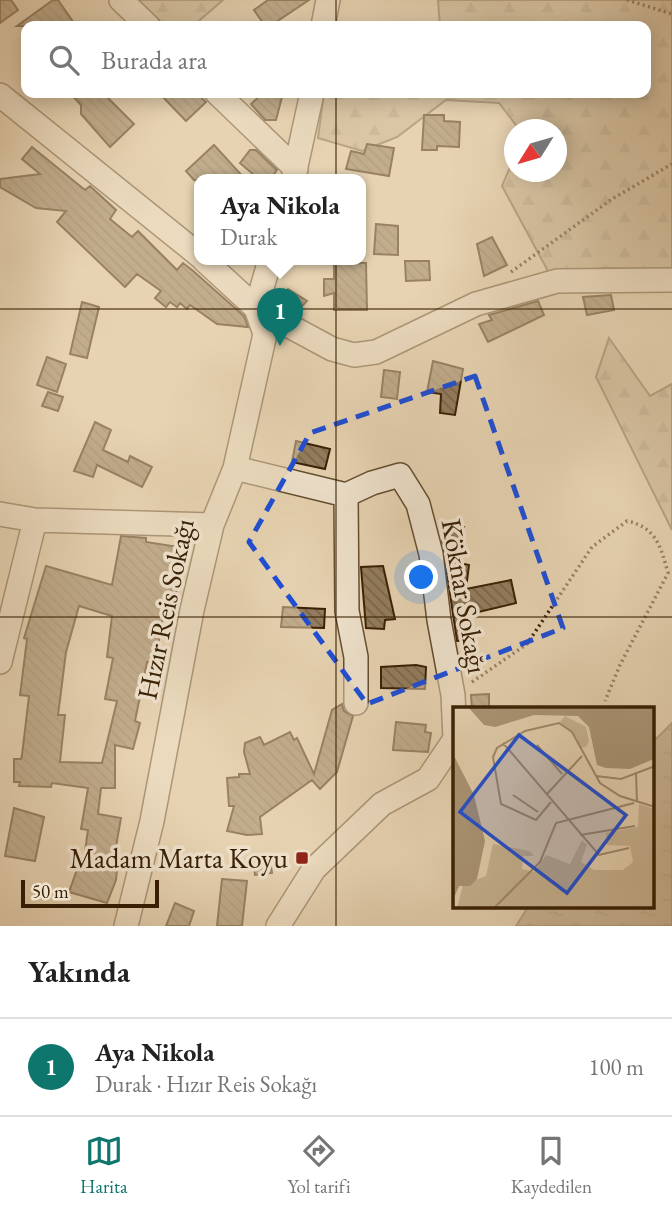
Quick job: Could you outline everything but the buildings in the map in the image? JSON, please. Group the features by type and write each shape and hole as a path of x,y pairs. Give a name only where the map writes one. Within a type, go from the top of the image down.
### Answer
{"street":[{"path":"121,0 143,21"},
{"path":"324,21 328,0"},
{"path":"0,95 194,251"},
{"path":"222,98 293,174"},
{"path":"294,174 311,98"},
{"path":"209,265 256,308 332,349 354,355 376,352 476,304 557,281 672,280"},
{"path":"256,308 269,265"},
{"name":"Hızır Reis Sokağı","path":"126,926 152,821 192,610 212,525 235,468 265,334 256,308"},
{"path":"235,468 346,495 347,611 355,657 356,703"},
{"name":"Köknar Sokağı","path":"346,495 372,482 400,475 418,504 431,554 454,707"},
{"path":"0,514 35,520 212,525"},
{"path":"0,662 35,520"},
{"name":"Köknar Sokağı","path":"278,926 314,869 382,804 428,779 453,742"}],"path":[{"path":"627,0 672,14"},
{"path":"506,277 612,199 672,164"},
{"path":"453,695 527,644 586,555 627,521 649,529 660,544 668,573 620,665 605,701"}],"highlighted area":[{"path":"475,376 563,628 367,704 249,542 310,433"}],"green space":[{"path":"138,0 223,0 199,21 160,21"},
{"path":"438,0 672,0 672,270 607,268 549,273 502,186 504,181 567,182 567,119 511,119 499,103 446,100 397,137 362,151 318,138 323,98 651,98 651,21 440,21"},
{"path":"609,338 650,396 672,384 672,530 596,377"}],"water":[{"path":"672,723 672,926 516,926 527,908 654,908 654,741"}],"place":[{"name":"Aya Nikola","path":"280,346"},
{"name":"Madam Marta Koyu","path":"302,858"}]}
